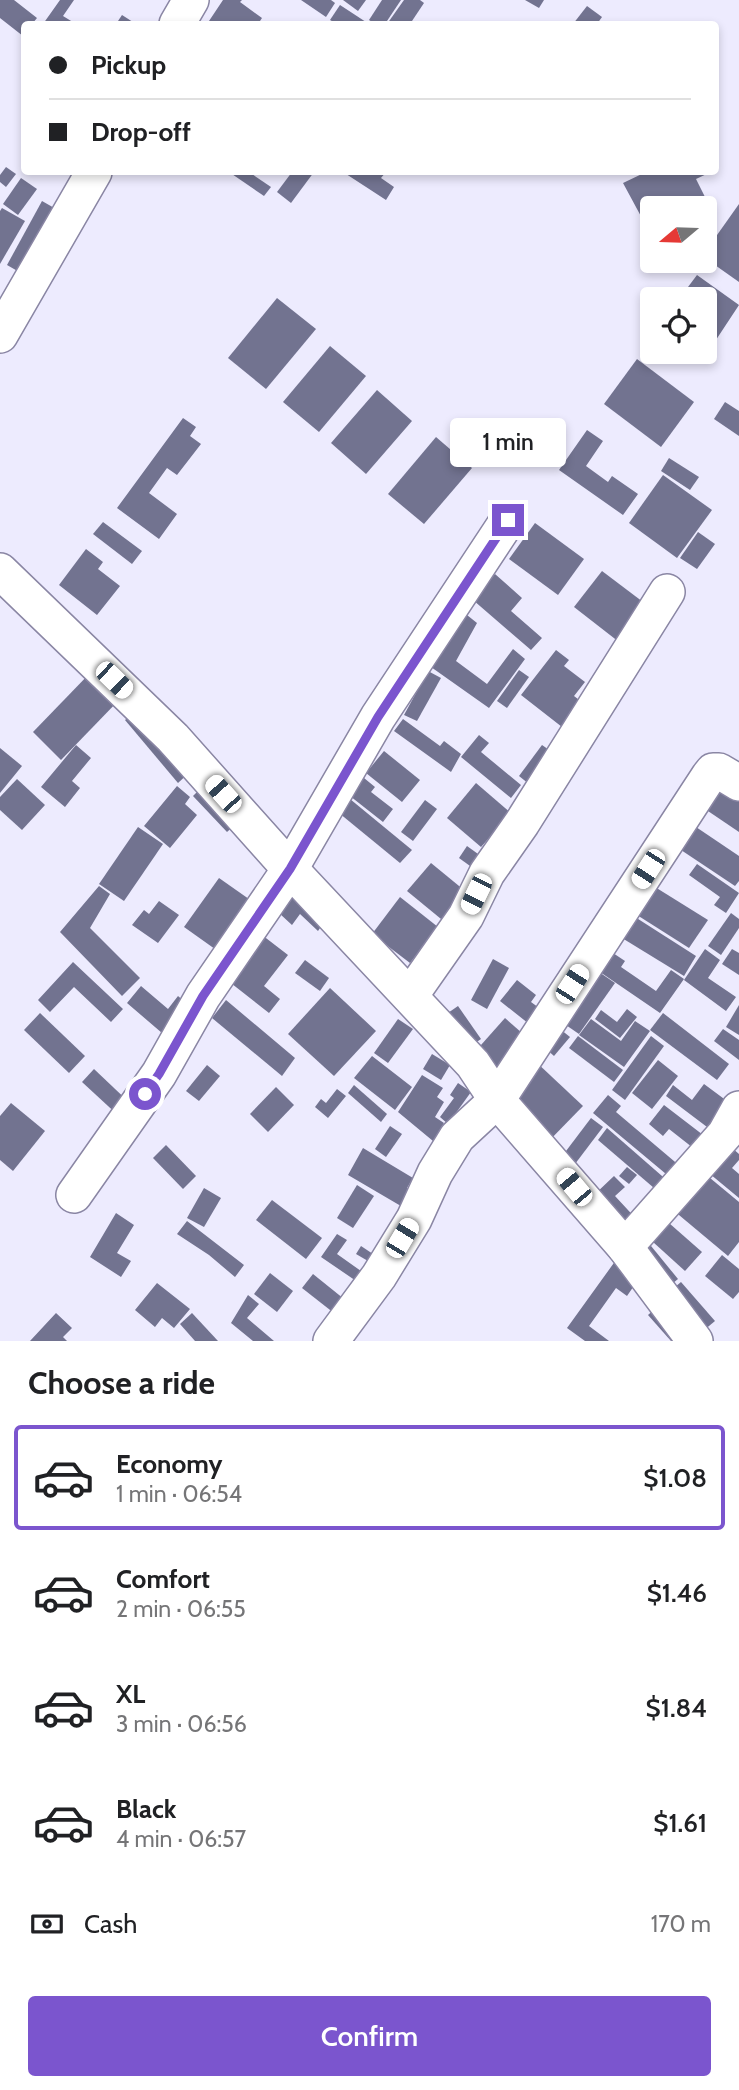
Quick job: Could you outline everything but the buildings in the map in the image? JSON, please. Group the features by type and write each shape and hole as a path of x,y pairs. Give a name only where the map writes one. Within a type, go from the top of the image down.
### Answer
{"street":[{"path":"179,21 191,0"},
{"path":"0,335 91,175"},
{"path":"74,1195 159,1074 203,996 290,869 378,717 508,520"},
{"path":"0,571 173,737 290,869 473,1064 497,1100 625,1247 695,1341"},
{"path":"410,996 466,916 487,873 522,823 667,593"},
{"path":"331,1341 379,1276 414,1219 435,1173 457,1137 497,1100 709,776 713,772 719,772 739,783"},
{"path":"625,1247 725,1134 739,1109"}],"route":[{"path":"145,1094 203,996 290,869 378,717 508,520"}]}
